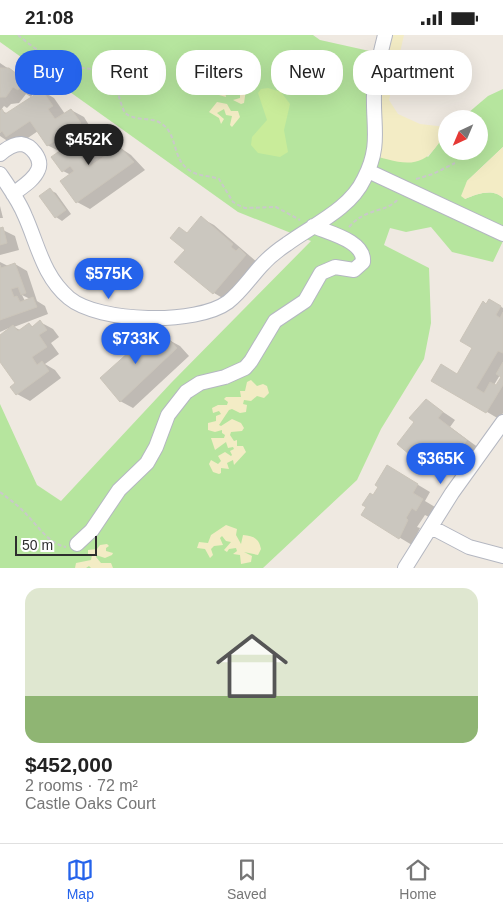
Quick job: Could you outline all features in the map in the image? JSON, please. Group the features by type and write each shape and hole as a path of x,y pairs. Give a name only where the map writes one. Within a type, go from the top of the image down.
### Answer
{"street":[{"path":"0,174 25,215 43,262 55,285 77,303 104,313 186,317 202,314 229,301 270,258 351,198 368,171 376,136 374,102 376,76 385,35"},
{"path":"0,154 10,147 19,144 28,146 35,153 39,162 39,168 35,176 13,194"},
{"path":"368,171 503,234"},
{"path":"77,544 92,530 119,490 147,463 156,447 168,415 186,393 200,383 225,377 245,368 275,321 305,301 321,273 335,267 354,270 363,262 364,256 356,245 313,226"},
{"path":"404,568 416,553 431,527 503,422"},
{"path":"431,527 470,547 503,556"}],"path":[{"path":"18,35 46,55 72,66 99,70 108,75 125,113 130,116 162,123 170,133 176,155 182,165 200,176 219,179 233,202 245,208 276,207 313,226"},
{"path":"0,492 60,546 71,547 77,544"}],"green space":[{"path":"0,35 313,35 320,40 365,50 353,50 353,95 368,95 368,104 428,157 438,144 438,160 488,160 488,110 472,110 488,96 503,89 503,147 467,181 465,199 490,193 495,193 503,198 503,241 493,262 452,252 431,227 406,232 390,228 384,245 429,268 431,323 424,359 381,429 357,480 263,568 0,568 0,404 37,485 61,501 171,383 311,241 238,212 74,95 82,95 82,50 15,50 15,53 0,42"},
{"path":"261,89 271,89 271,95 283,95 290,104 284,130 288,152 280,157 258,153 251,145 252,137 267,120 259,95 261,95"}],"sand":[{"path":"379,35 404,35 401,50 375,50"},
{"path":"240,95 245,95 244,103 241,104 233,100 240,98"},
{"path":"369,95 390,95 389,100 398,114 420,124 438,126 438,144 429,155 421,160 404,163 367,154 370,132"},
{"path":"217,102 227,104 231,111 238,111 240,117 232,127 230,125 232,116 226,115 224,109 217,113 224,119 221,124 219,118 209,112"},
{"path":"503,147 503,198 495,193 480,194 465,199 461,196 467,181"},
{"path":"251,380 257,386 263,384 267,386 269,393 264,398 257,396 251,401 244,400 243,404 247,405 246,412 240,413 232,409 229,410 219,425 221,426 232,419 241,423 244,428 242,431 231,432 230,435 234,441 237,440 237,446 243,446 246,452 234,465 233,460 227,463 229,469 221,468 221,473 219,474 213,472 209,464 211,460 218,464 221,461 218,456 225,452 231,456 230,451 234,449 233,447 228,448 226,442 215,450 211,438 224,438 225,435 222,433 222,430 215,432 208,430 208,423 216,421 216,416 221,414 219,411 213,413 212,408 218,405 227,405 228,402 224,399 226,397 241,397 240,391 245,391 247,382"},
{"path":"226,525 237,529 236,535 241,544 243,535 253,537 259,542 261,549 258,555 244,552 252,556 251,562 241,564 240,555 233,554 237,551 236,548 229,549 227,552 224,550 231,542 226,541 222,536 220,538 223,545 214,546 211,549 213,555 210,558 205,549 197,548 199,542 208,543 211,535"},
{"path":"107,544 109,546 106,548 106,551 113,553 112,555 105,558 96,555 96,557 101,563 111,563 113,568 91,568 89,566 86,568 75,568 76,563 91,560 92,555 88,555 88,550 97,549 100,545"}],"building":[{"path":"0,68 9,68 15,72 15,88 13,87 6,97 0,97"},
{"path":"34,95 45,95 53,106 48,109 55,119 71,109 81,123 47,146 30,121 6,137 2,131 0,133 0,111 2,109 5,114"},
{"path":"92,128 102,141 81,157 89,167 119,146 134,162 76,203 60,181 74,171 70,166 62,172 51,157"},
{"path":"50,188 66,210 55,218 39,196"},
{"path":"201,216 233,244 231,247 236,251 239,248 246,255 213,294 174,262 185,250 170,238 179,227 187,233"},
{"path":"3,227 7,243 0,245 0,228"},
{"path":"15,263 26,293 21,295 18,287 11,289 14,297 17,296 20,302 33,297 37,307 0,320 0,265 1,268"},
{"path":"489,299 501,306 496,315 500,318 503,312 503,353 498,351 476,388 484,393 490,382 496,385 501,377 496,374 503,362 503,385 486,413 431,381 441,364 457,374 472,348 460,341 483,301 486,304"},
{"path":"40,320 47,330 39,335 47,347 32,357 37,365 42,361 49,371 16,395 10,387 15,383 0,362 0,335 13,325 18,331 29,323 32,327"},
{"path":"139,335 144,341 149,336 158,345 167,337 177,348 120,402 100,378 129,352 122,345 131,337 134,340"},
{"path":"426,399 443,412 438,418 467,440 458,453 446,444 427,469 397,444 414,422 409,418"},
{"path":"387,465 418,484 413,493 423,499 416,511 412,508 406,518 408,520 399,539 361,515 366,507 362,505 370,493 373,495 378,487 375,485"}]}
